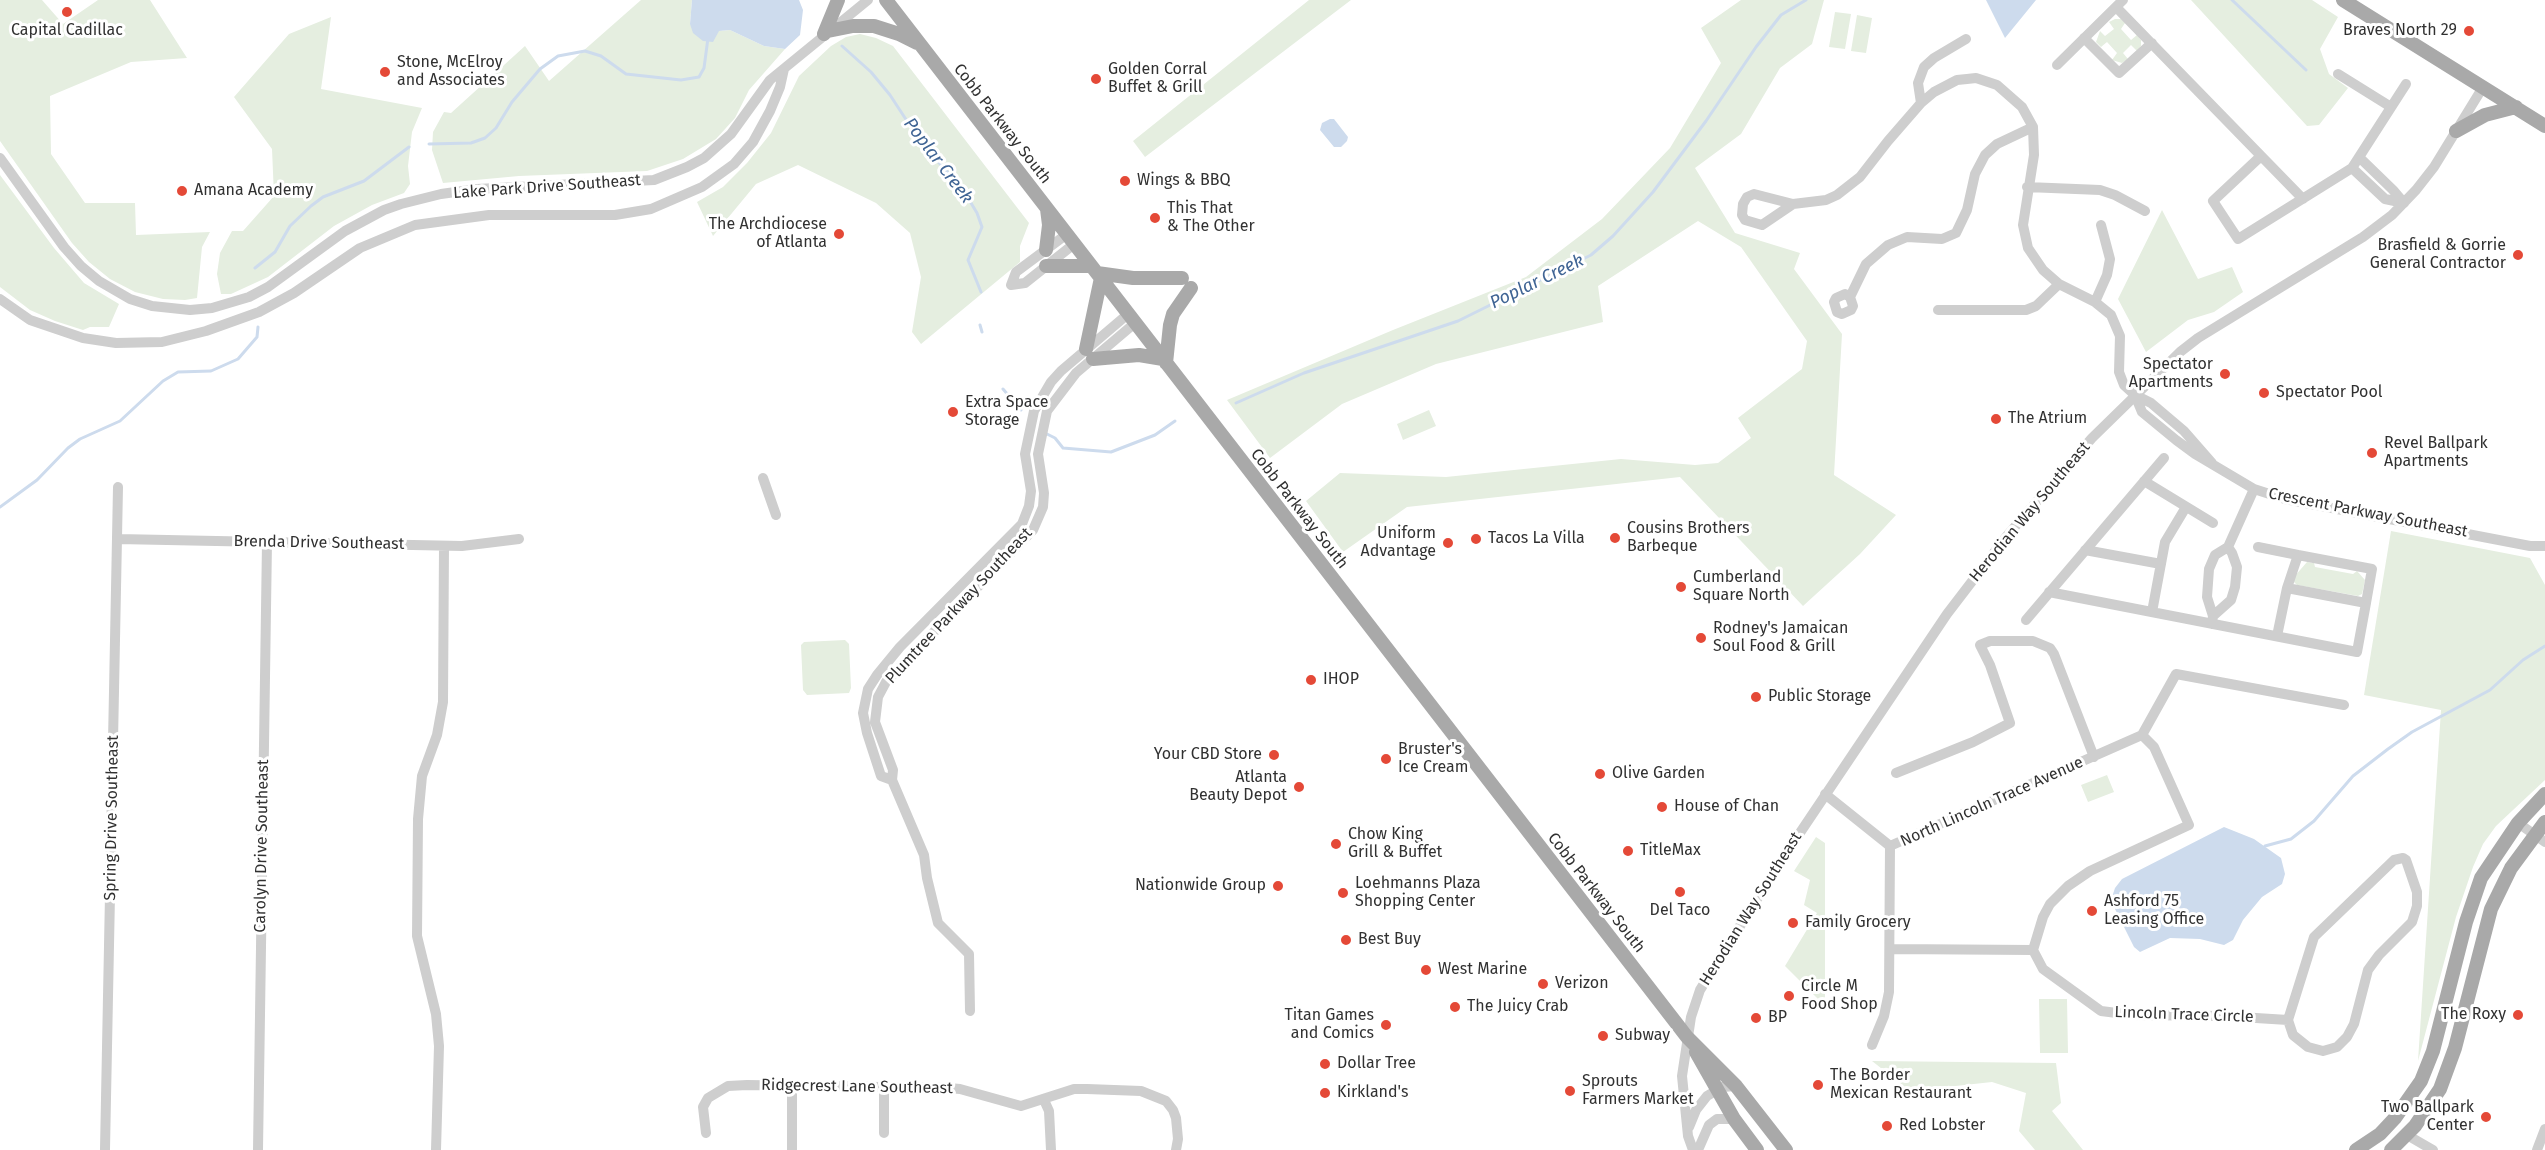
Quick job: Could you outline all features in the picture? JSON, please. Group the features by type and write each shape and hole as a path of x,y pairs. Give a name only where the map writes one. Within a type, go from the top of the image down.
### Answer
{"main road":[{"path":"826,32 837,0"},
{"name":"Cobb Parkway South","path":"886,0 1687,1037 1736,1086 1786,1150"},
{"path":"2343,0 2545,126"},
{"path":"826,32 854,26 874,26 899,34 921,45"},
{"path":"2456,131 2485,115 2516,107"},
{"path":"1046,250 1047,209"},
{"path":"1046,266 1096,272 1147,279 1186,283 1170,325 1165,361 1139,356 1089,354 1096,272"},
{"path":"2356,1150 2379,1134 2395,1118 2410,1100 2428,1068 2466,922 2481,878 2518,823 2545,794"},
{"path":"2391,1150 2407,1135 2433,1101 2445,1076 2455,1048 2491,909 2511,868 2539,838 2545,822"},
{"name":"Cobb Parkway South","path":"1687,1037 1734,1119 1757,1150"}],"street":[{"name":"Lake Park Drive Southeast","path":"0,158 64,247 99,281 130,300 152,306 190,310 212,308 249,297 268,287 345,231 384,210 401,204 441,194 477,189 629,183 654,180 670,175 704,158 720,146 770,80 868,0"},
{"path":"2057,64 2119,3 2152,43 2303,198"},
{"path":"2084,38 2119,73 2152,43"},
{"path":"1921,104 1918,83 1924,67 1966,39"},
{"name":"Lake Park Drive Southeast","path":"0,299 30,320 83,338 116,342 162,342 206,331 259,312 294,293 360,248 379,238 415,225 489,215 615,215 651,209 702,187 734,164 753,142 770,111 780,87 784,69"},
{"path":"2338,74 2391,107"},
{"path":"1793,204 1826,200 1850,186 1921,104 1945,85 1957,80 1976,78 1987,80 2005,91 2022,107 2033,127 2034,155 2024,212 2024,235 2028,248 2043,270 2059,284 2095,302 2111,315 2116,322 2121,346 2119,372 2124,385 2134,395"},
{"path":"2261,156 2213,201 2238,239 2352,168 2406,84"},
{"name":"Herodian Way Southeast","path":"1693,1150 1688,1130 1682,1076 1687,1037 1700,990 1825,794 1935,630 1984,565 2092,438 2159,370 2198,338 2363,237 2392,215 2434,167 2483,87"},
{"path":"1850,297 1866,264 1888,245 1907,237 1942,239 1956,233 1967,210 1975,174 1985,155 1997,144 2033,127"},
{"path":"2359,157 2404,203"},
{"path":"2352,168 2385,199 2404,203"},
{"path":"2027,186 2100,190 2115,195 2145,211"},
{"path":"2095,302 2107,275 2110,259 2101,225"},
{"path":"1070,239 1046,266 1025,283 1011,285 1016,272 1046,250 1070,239"},
{"path":"1938,310 2026,310 2036,306 2059,284"},
{"name":"Plumtree Parkway Southeast","path":"970,1011 969,954 938,923 924,855 891,780 881,776 863,713 868,689 900,647 1022,524 1029,506 1031,491 1025,454 1034,411 1051,382 1089,354 1131,318"},
{"name":"Crescent Parkway Southeast","path":"2134,395 2151,403 2184,431 2212,463 2254,489 2285,499 2530,546 2545,546"},
{"path":"2026,620 2164,458"},
{"path":"762,478 776,515"},
{"path":"2144,481 2213,524"},
{"name":"Spring Drive Southeast","path":"105,1150 118,487"},
{"path":"2213,620 2207,597 2209,569 2215,555 2228,547 2254,489"},
{"path":"2152,612 2168,536 2186,507"},
{"name":"Brenda Drive Southeast","path":"118,539 444,546 481,545 519,538"},
{"name":"Carolyn Drive Southeast","path":"258,1150 267,542"},
{"path":"436,1150 439,1046 436,1014 417,936 418,831 422,776 437,735 443,702 444,546"},
{"name":"Crescent Parkway Southeast","path":"2530,546 2545,554"},
{"path":"2213,620 2230,600 2235,588 2237,567 2228,547"},
{"path":"2049,592 2152,612 2213,620 2277,636 2356,651 2372,569 2258,547"},
{"path":"2085,550 2161,564"},
{"path":"2277,636 2287,588 2298,555"},
{"path":"2287,588 2366,603"},
{"name":"North Lincoln Trace Avenue","path":"1896,773 2005,728 2010,723 1990,665 1980,645 1990,641 2033,641 2049,648 2054,654 2094,757"},
{"path":"1890,949 2034,950 2043,917 2050,904 2068,886 2090,871 2189,825 2154,747 2142,735 2176,674 2344,705"},
{"name":"North Lincoln Trace Avenue","path":"1890,846 2142,735"},
{"path":"1825,794 1890,846 1890,949 1887,1004 1872,1045"},
{"path":"2518,823 2539,838"},
{"path":"2403,858 2406,860 2417,892 2417,906 2412,922 2379,955 2368,970 2354,1024 2347,1037 2337,1047 2323,1051 2308,1047 2293,1035 2288,1020 2314,937 2394,860 2403,858"},
{"name":"Lincoln Trace Circle","path":"2034,950 2043,969 2101,1011 2133,1015 2224,1016 2288,1020"},
{"name":"Ridgecrest Lane Southeast","path":"706,1133 703,1107 708,1098 728,1086 747,1084 960,1089 1014,1106 1030,1105 1074,1089 1141,1091 1166,1101 1173,1110 1177,1128 1176,1150"},
{"path":"792,1086 792,1150"},
{"path":"1688,1130 1699,1105 1717,1089 1736,1086"},
{"path":"884,1088 884,1133"},
{"path":"1044,1100 1049,1111 1051,1150"},
{"path":"1698,1150 1709,1125 1718,1119 1734,1119"},
{"path":"2537,1150 2545,1129"},
{"path":"2407,1135 2433,1150"}],"shaded area":[{"path":"0,0 42,0 63,24 98,0 150,0 187,58 131,62 50,96 51,154 85,203 135,203 136,235 210,232 202,247 197,298 163,299 135,292 110,279 89,262 72,243 0,141"},
{"path":"641,0 692,0 690,24 719,31 730,30 764,46 785,49 749,90 735,118 716,139 683,159 647,171 519,176 443,183 432,150 433,132 444,112 451,113 525,46 549,81"},
{"path":"1309,0 1351,0 1145,157 1133,141"},
{"path":"1741,0 1824,0 1812,44 1780,68 1741,134 1695,168 1735,233 1800,253 1794,269 1842,334 1834,475 1896,515 1860,554 1803,606 1680,477 1407,507 1343,552 1306,501 1340,473 1446,477 1621,459 1695,465 1718,463 1751,438 1738,418 1802,369 1807,341 1741,247 1698,221 1598,286 1603,322 1436,364 1342,404 1270,458 1227,400 1526,277 1602,219 1670,148 1721,63 1701,28"},
{"path":"2191,0 2312,0 2338,17 2320,49 2329,74 2348,88 2319,125 2307,126"},
{"path":"1835,12 1851,14 1845,49 1829,47"},
{"path":"1857,15 1872,18 1866,53 1851,51"},
{"path":"331,17 321,89 422,108 412,132 408,166 410,184 404,193 372,205 334,226 268,277 231,294 221,294 217,274 220,253 232,231 243,231 274,196 272,149 234,97 289,34"},
{"path":"2121,19 2125,23 2121,29 2131,40 2137,35 2141,40 2141,46 2137,51 2131,45 2123,53 2128,59 2122,63 2112,60 2117,53 2107,42 2101,47 2096,42 2100,31 2105,36 2114,29 2109,22"},
{"path":"860,34 893,46 1029,223 1020,246 1020,262 921,344 912,332 921,277 910,233 876,203 798,165 756,184 713,236 697,202 723,187 747,163 771,133 799,76 831,46 846,37"},
{"path":"0,175 54,248 84,283 119,304 109,327 90,327 83,330 55,321 30,310 0,287"},
{"path":"2162,210 2198,279 2232,267 2243,292 2214,312 2188,320 2146,352 2118,299"},
{"path":"1429,410 1436,426 1403,440 1397,424"},
{"path":"2391,531 2530,558 2545,585 2545,780 2496,826 2483,844 2456,917 2418,1061 2441,710 2364,695"},
{"path":"2307,562 2314,563 2315,567 2353,574 2357,571 2365,580 2362,594 2358,596 2297,585 2294,577"},
{"path":"845,640 849,644 851,688 849,693 807,695 803,690 801,645 804,642"},
{"path":"2107,775 2114,792 2088,802 2081,785"},
{"path":"1816,837 1825,843 1825,1006 1785,966 1817,913 1804,905 1810,880 1794,871"},
{"path":"2039,999 2067,999 2068,1053 2040,1053"},
{"path":"1872,1061 2056,1063 2061,1103 2052,1111 2083,1150 2035,1150 2019,1131 2026,1093 1992,1082 1910,1091"}],"water":[{"path":"692,0 799,0 803,10 800,35 785,49 764,46 730,30 719,31 713,42 703,41 693,33 690,24"},
{"path":"1986,0 2036,0 2005,38"},
{"path":"1334,119 1348,137 1341,147 1334,147 1320,130 1322,123"},
{"path":"2224,827 2254,839 2281,858 2285,874 2282,884 2262,897 2243,920 2233,940 2224,945 2200,939 2170,938 2140,952 2134,947 2113,905 2112,897 2115,888 2122,879"}],"waterway":[{"name":"Poplar Creek","path":"1236,403 1304,373 1458,321 1591,255 1613,236 1653,192 1781,15 1806,0"},
{"path":"2232,0 2306,70"},
{"name":"Poplar Creek","path":"429,144 471,143 485,138 496,128 512,102 540,69 558,56 585,51 601,56 626,74 681,80 699,77 704,68 708,38"},
{"name":"Poplar Creek","path":"842,46 871,72 890,95 922,144 962,188 977,213 982,227 968,260 981,292"},
{"name":"Poplar Creek","path":"255,268 275,252 290,226 311,206 323,197 364,181 409,147"},
{"name":"Poplar Creek","path":"980,325 982,332"},
{"name":"Poplar Creek","path":"0,507 37,480 80,439 120,421 163,381 178,372 211,371 238,359 257,337 258,327"},
{"name":"Poplar Creek","path":"1003,389 1021,410"},
{"name":"Poplar Creek","path":"1045,433 1055,438 1063,448 1111,452 1155,435 1175,421"},
{"path":"2265,846 2291,839 2314,821 2353,776 2388,749 2412,732 2490,690 2523,660 2545,646"}],"place":[{"name":"Capital Cadillac","path":"67,12"},
{"name":"Braves North 29","path":"2469,31"},
{"name":"Stone, McElroy and Associates","path":"385,72"},
{"name":"Golden Corral Buffet & Grill","path":"1096,79"},
{"name":"Wings & BBQ","path":"1125,181"},
{"name":"Amana Academy","path":"182,191"},
{"name":"This That & The Other","path":"1155,218"},
{"name":"The Archdiocese of Atlanta","path":"839,234"},
{"name":"Brasfield & Gorrie General Contractor","path":"2518,255"},
{"name":"Spectator Apartments","path":"2225,374"},
{"name":"Spectator Pool","path":"2264,393"},
{"name":"Extra Space Storage","path":"953,412"},
{"name":"The Atrium","path":"1996,419"},
{"name":"Revel Ballpark Apartments","path":"2372,453"},
{"name":"Cousins Brothers Barbeque","path":"1615,538"},
{"name":"Tacos La Villa","path":"1476,539"},
{"name":"Uniform Advantage","path":"1448,543"},
{"name":"Cumberland Square North","path":"1681,587"},
{"name":"Rodney's Jamaican Soul Food & Grill","path":"1701,638"},
{"name":"IHOP","path":"1311,680"},
{"name":"Public Storage","path":"1756,697"},
{"name":"Your CBD Store","path":"1274,755"},
{"name":"Bruster's Ice Cream","path":"1386,759"},
{"name":"Olive Garden","path":"1600,774"},
{"name":"Atlanta Beauty Depot","path":"1299,787"},
{"name":"House of Chan","path":"1662,807"},
{"name":"Chow King Grill & Buffet","path":"1336,844"},
{"name":"TitleMax","path":"1628,851"},
{"name":"Nationwide Group","path":"1278,886"},
{"name":"Del Taco","path":"1680,892"},
{"name":"Loehmanns Plaza Shopping Center","path":"1343,893"},
{"name":"Ashford 75 Leasing Office","path":"2092,911"},
{"name":"Family Grocery","path":"1793,923"},
{"name":"Best Buy","path":"1346,940"},
{"name":"West Marine","path":"1426,970"},
{"name":"Verizon","path":"1543,984"},
{"name":"Circle M Food Shop","path":"1789,996"},
{"name":"The Juicy Crab","path":"1455,1007"},
{"name":"The Roxy","path":"2518,1015"},
{"name":"BP","path":"1756,1018"},
{"name":"Titan Games and Comics","path":"1386,1025"},
{"name":"Subway","path":"1603,1036"},
{"name":"Dollar Tree","path":"1325,1064"},
{"name":"The Border Mexican Restaurant","path":"1818,1085"},
{"name":"Sprouts Farmers Market","path":"1570,1091"},
{"name":"Kirkland's","path":"1325,1093"},
{"name":"Two Ballpark Center","path":"2486,1117"},
{"name":"Red Lobster","path":"1887,1126"}]}
